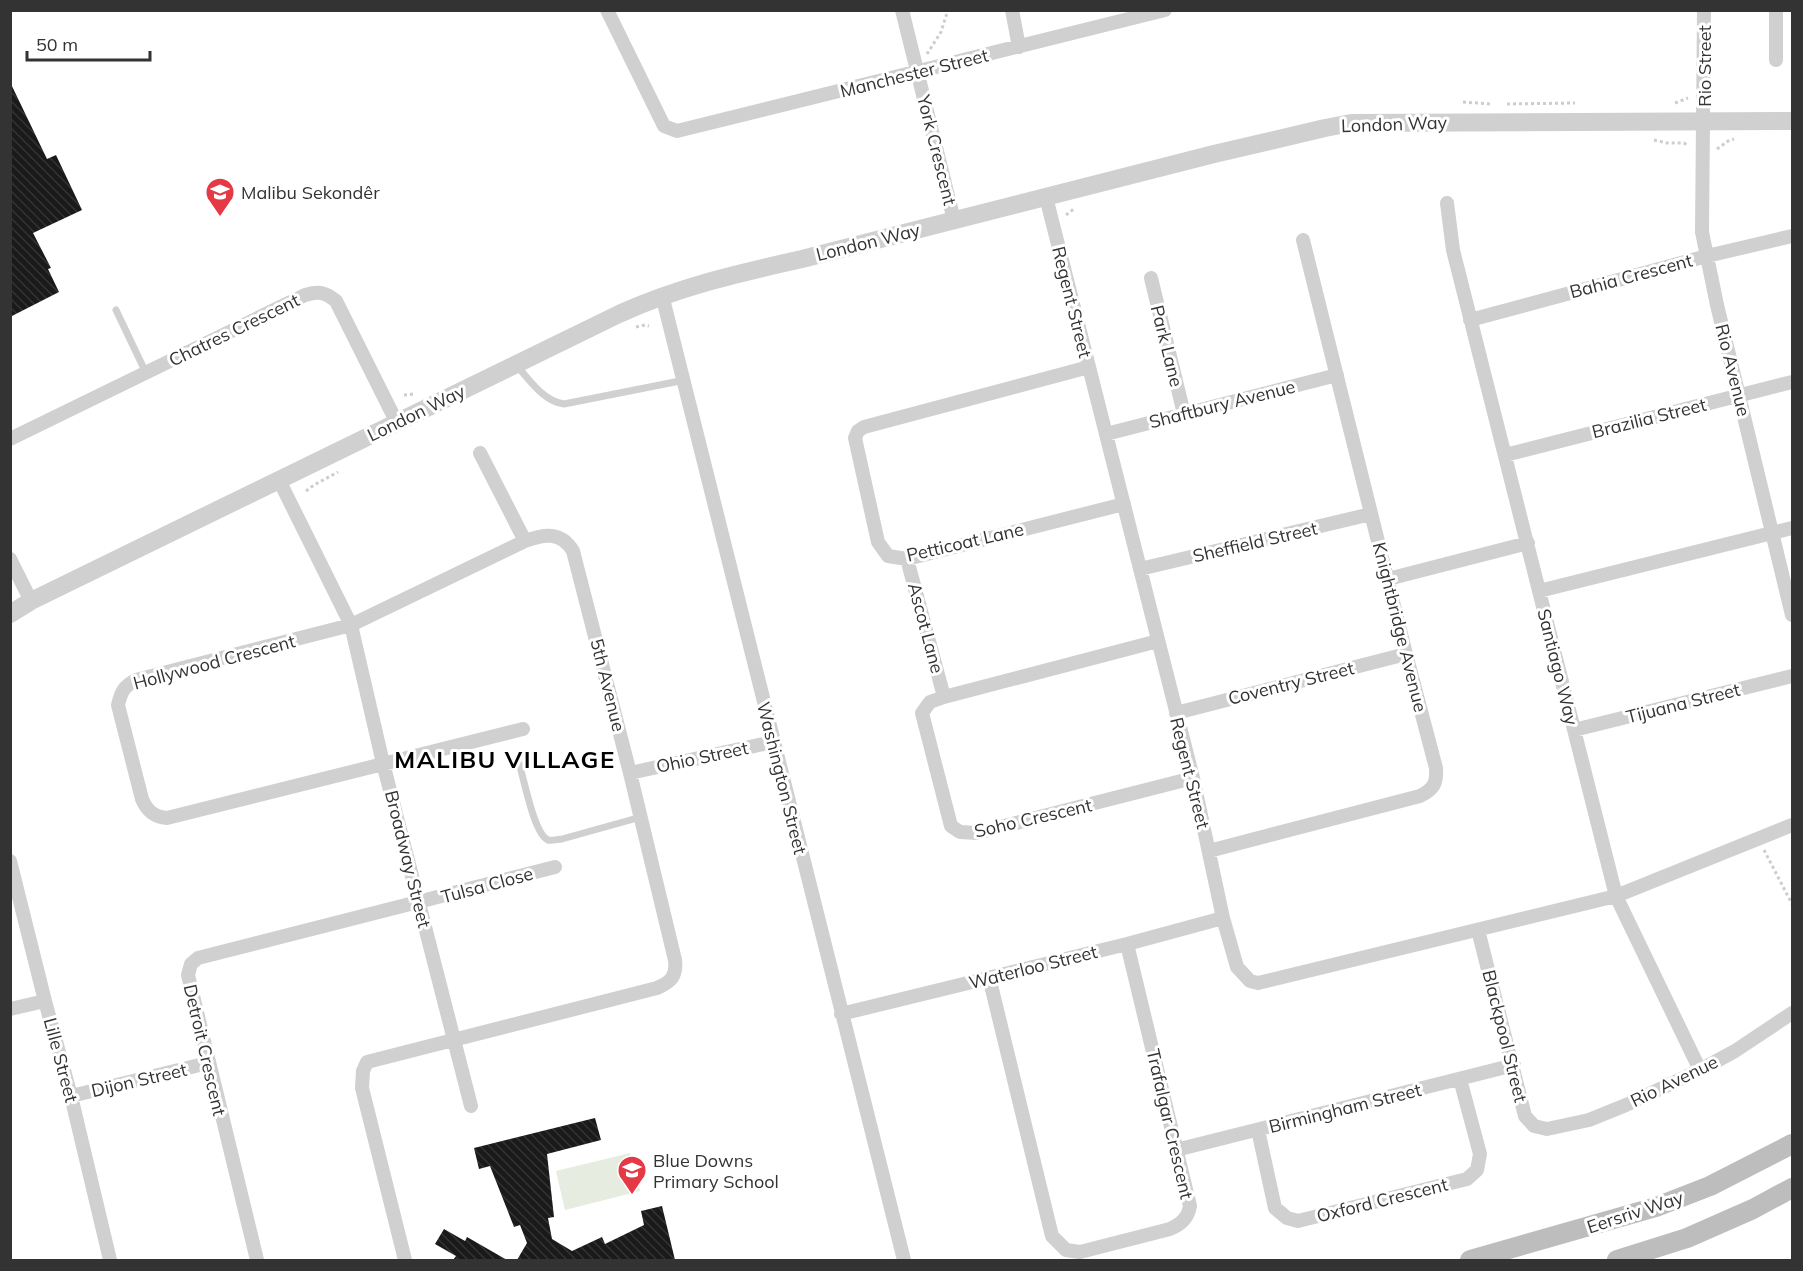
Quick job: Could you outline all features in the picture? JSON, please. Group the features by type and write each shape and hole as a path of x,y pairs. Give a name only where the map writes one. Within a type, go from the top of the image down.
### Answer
{"main road":[{"name":"Eersriv Way","path":"1481,1259 1656,1207 1710,1186 1792,1144"},
{"path":"1617,1260 1687,1238 1753,1209 1792,1188"}],"street":[{"name":"Manchester Street","path":"607,10 664,126 672,130 683,130 1162,11"},
{"name":"York Crescent","path":"902,10 954,220"},
{"path":"1012,10 1019,47"},
{"name":"Rio Street","path":"1704,10 1705,122"},
{"path":"1776,10 1776,60"},
{"name":"Rio Avenue","path":"1705,122 1701,218 1707,256 1792,615"},
{"name":"London Way","path":"10,614 32,601 279,480 662,295 734,274 802,259 1214,154 1352,123 1792,122"},
{"name":"Regent Street","path":"1046,197 1176,712 1223,918 1237,967 1250,981 1258,982 1616,896 1792,825"},
{"name":"Santiago Way","path":"1447,203 1453,250 1470,320 1616,896 1700,1070"},
{"name":"Bahia Crescent","path":"1470,320 1707,256 1792,236"},
{"name":"Knightbridge Avenue","path":"1209,851 1420,796 1434,786 1437,779 1303,240"},
{"name":"Park Lane","path":"1150,278 1184,414"},
{"name":"Chatres Crescent","path":"10,439 305,295 323,292 336,301 397,423"},
{"name":"Washington Street","path":"662,295 904,1260"},
{"name":"Petticoat Lane","path":"1089,367 864,427 858,431 855,438 878,542 888,556 907,559 1124,504"},
{"name":"Shaftbury Avenue","path":"1106,434 1337,375"},
{"name":"Brazilia Street","path":"1505,454 1792,382"},
{"path":"480,453 525,541"},
{"name":"Broadway Street","path":"279,480 351,625 383,763 471,1106"},
{"name":"Sheffield Street","path":"1140,569 1371,514"},
{"path":"1539,591 1792,528"},
{"name":"5th Avenue","path":"351,625 525,541 542,535 567,541 573,550 641,817 675,960 676,970 673,979 657,988 453,1041"},
{"path":"1388,579 1528,543"},
{"path":"10,559 32,601"},
{"name":"Ascot Lane","path":"907,559 944,697"},
{"name":"Hollywood Crescent","path":"351,625 136,680 123,689 118,705 142,799 149,812 160,818 383,763"},
{"name":"Soho Crescent","path":"1158,641 944,697 930,702 922,713 951,826 971,835 1192,778"},
{"name":"Coventry Street","path":"1176,712 1406,654"},
{"name":"Tijuana Street","path":"1574,730 1792,676"},
{"path":"383,763 523,729"},
{"name":"Ohio Street","path":"630,773 773,742"},
{"name":"Lille Street","path":"10,861 71,1096 106,1259"},
{"name":"Tulsa Close","path":"419,902 555,867"},
{"name":"Detroit Crescent","path":"257,1260 188,975 194,961 198,958 419,902"},
{"name":"Waterloo Street","path":"842,1014 1223,918"},
{"name":"Blackpool Street","path":"1478,930 1514,1065 1525,1116 1534,1126 1547,1130"},
{"name":"Trafalgar Crescent","path":"989,978 1052,1236 1060,1247 1080,1252 1170,1229 1187,1216 1190,1206 1127,944"},
{"path":"10,1009 45,1000"},
{"name":"Rio Avenue","path":"1547,1130 1589,1120 1700,1070 1735,1051 1792,1013"},
{"path":"405,1260 362,1088 363,1071 367,1062 453,1041"},
{"name":"Dijon Street","path":"71,1096 208,1064"},
{"name":"Birmingham Street","path":"1176,1150 1514,1065"},
{"name":"Oxford Crescent","path":"1258,1130 1275,1208 1287,1218 1298,1221 1467,1179 1477,1170 1480,1154 1460,1079"}],"lane":[{"path":"116,310 146,373"},
{"path":"515,365 545,396 564,404 685,380"},
{"path":"519,763 538,829 551,841 641,817"}],"path":[{"path":"918,71 941,32 948,10"},
{"path":"1667,104 1684,101"},
{"path":"1463,102 1582,104"},
{"path":"1715,150 1728,141 1744,139"},
{"path":"628,330 649,326"},
{"path":"1758,839 1792,904"}],"shaded area":[{"path":"630,1153 640,1191 565,1210 556,1171"}],"building":[{"path":"10,82 47,159 56,155 82,210 33,233 51,268 48,269 59,292 10,317"},
{"path":"595,1118 601,1140 547,1154 554,1217 548,1218 552,1239 572,1251 602,1237 605,1244 644,1225 641,1211 662,1206 675,1260 517,1260 527,1243 520,1225 514,1227 490,1166 479,1169 474,1148"},
{"path":"444,1229 465,1241 467,1237 507,1260 453,1260 456,1256 435,1244"}],"place":[{"name":"Malibu Sekondêr","path":"220,218"},
{"name":"Blue Downs Primary School","path":"632,1196"}],"district":[{"name":"MALIBU VILLAGE","path":"505,759"}]}
